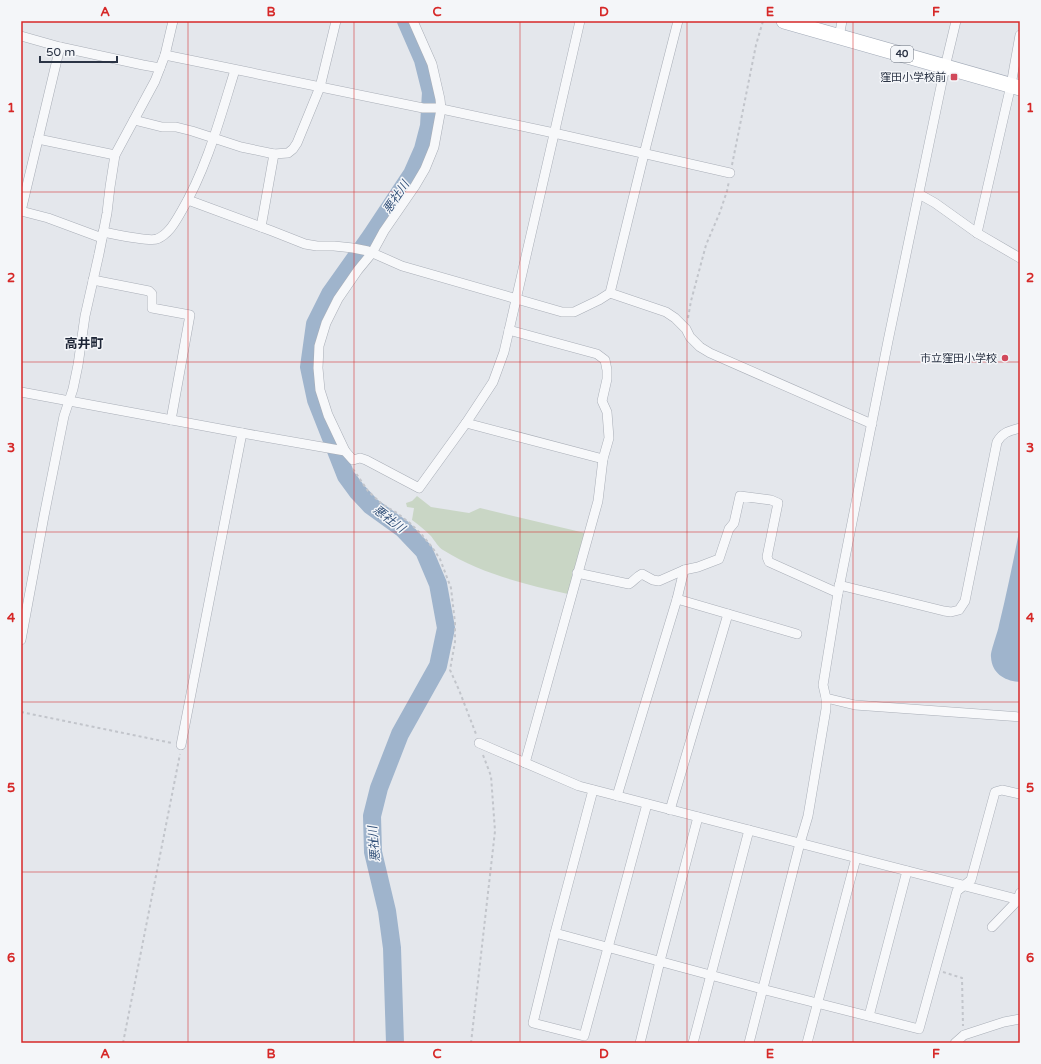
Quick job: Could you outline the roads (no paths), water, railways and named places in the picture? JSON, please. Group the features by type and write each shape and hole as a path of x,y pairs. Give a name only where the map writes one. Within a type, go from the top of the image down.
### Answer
{"main road":[{"name":"40","path":"784,21 1015,86"}],"street":[{"path":"21,640 64,416 70,401 78,365 85,316 103,235 115,156 155,81 165,55 173,21"},
{"path":"134,120 162,127 176,127 192,131 241,147 274,154 288,153 293,149 299,139 320,87 336,21"},
{"path":"413,21 432,64 440,99 434,147 425,169 415,186 338,299 326,323 319,346 318,368 320,390 328,415 343,450 353,460 360,458 366,460 419,488 493,382 504,352 580,21"},
{"path":"610,293 678,21"},
{"path":"839,36 842,21"},
{"path":"749,1043 808,816 826,709 826,698 823,685 838,589 945,67 956,21"},
{"path":"977,232 1015,86 1020,35"},
{"path":"21,36 60,47 160,68"},
{"path":"60,47 21,211 103,235 156,240 164,235 173,225 197,181 214,138 235,70"},
{"path":"165,55 423,108 439,109 554,132 730,173"},
{"path":"38,138 115,156"},
{"path":"261,227 274,154"},
{"path":"919,194 936,203 977,232 1020,258"},
{"path":"188,200 305,244 353,248 370,252 402,266 562,312 574,312 610,293 666,312 675,318 686,329 690,337 700,347 710,353 872,424"},
{"path":"93,280 149,291 152,294 152,308 190,316 172,420"},
{"path":"509,330 597,354 605,360 607,370 607,379 602,401 607,412 609,438 603,459 598,501 525,763"},
{"path":"21,392 343,450"},
{"path":"466,422 603,459"},
{"path":"577,573 629,584 633,582 636,576 642,574 658,581 684,570 698,567 719,559 729,529 734,523 740,496 771,500 778,503 767,557 769,562 838,589 944,611 951,612 959,610 965,601 997,442 1000,436 1020,428"},
{"path":"181,745 242,433"},
{"path":"617,796 677,599 684,570"},
{"path":"677,599 797,634"},
{"path":"670,810 728,614"},
{"path":"826,698 855,705 1020,717"},
{"path":"479,743 579,786 907,872 1019,898"},
{"path":"594,790 555,933 533,1023 584,1036 647,804"},
{"path":"555,933 762,989 920,1029 957,891 971,880 995,792 1002,790 1020,794"},
{"path":"640,1043 698,817"},
{"path":"693,1043 749,830"},
{"path":"807,1043 856,858"},
{"path":"869,1016 907,872"},
{"path":"992,927 1019,898"},
{"path":"955,1043 964,1035 1004,1022 1020,1019"}],"water":[{"path":"1020,526 1020,682 1009,680 1000,676 994,668 991,657 1008,588"}],"waterway":[{"name":"悪社川","path":"395,1043 392,948 387,911 373,852 372,816 379,788 400,734 438,666 446,628 438,584 424,551 403,529 371,506 346,476 316,400 309,367 315,324 330,294 412,174 423,149 429,126 431,92 423,60 406,21"}],"place":[{"name":"窪田小学校前","path":"954,77"},
{"name":"市立窪田小学校","path":"1005,358"}],"district":[{"name":"高井町","path":"84,344"}]}
